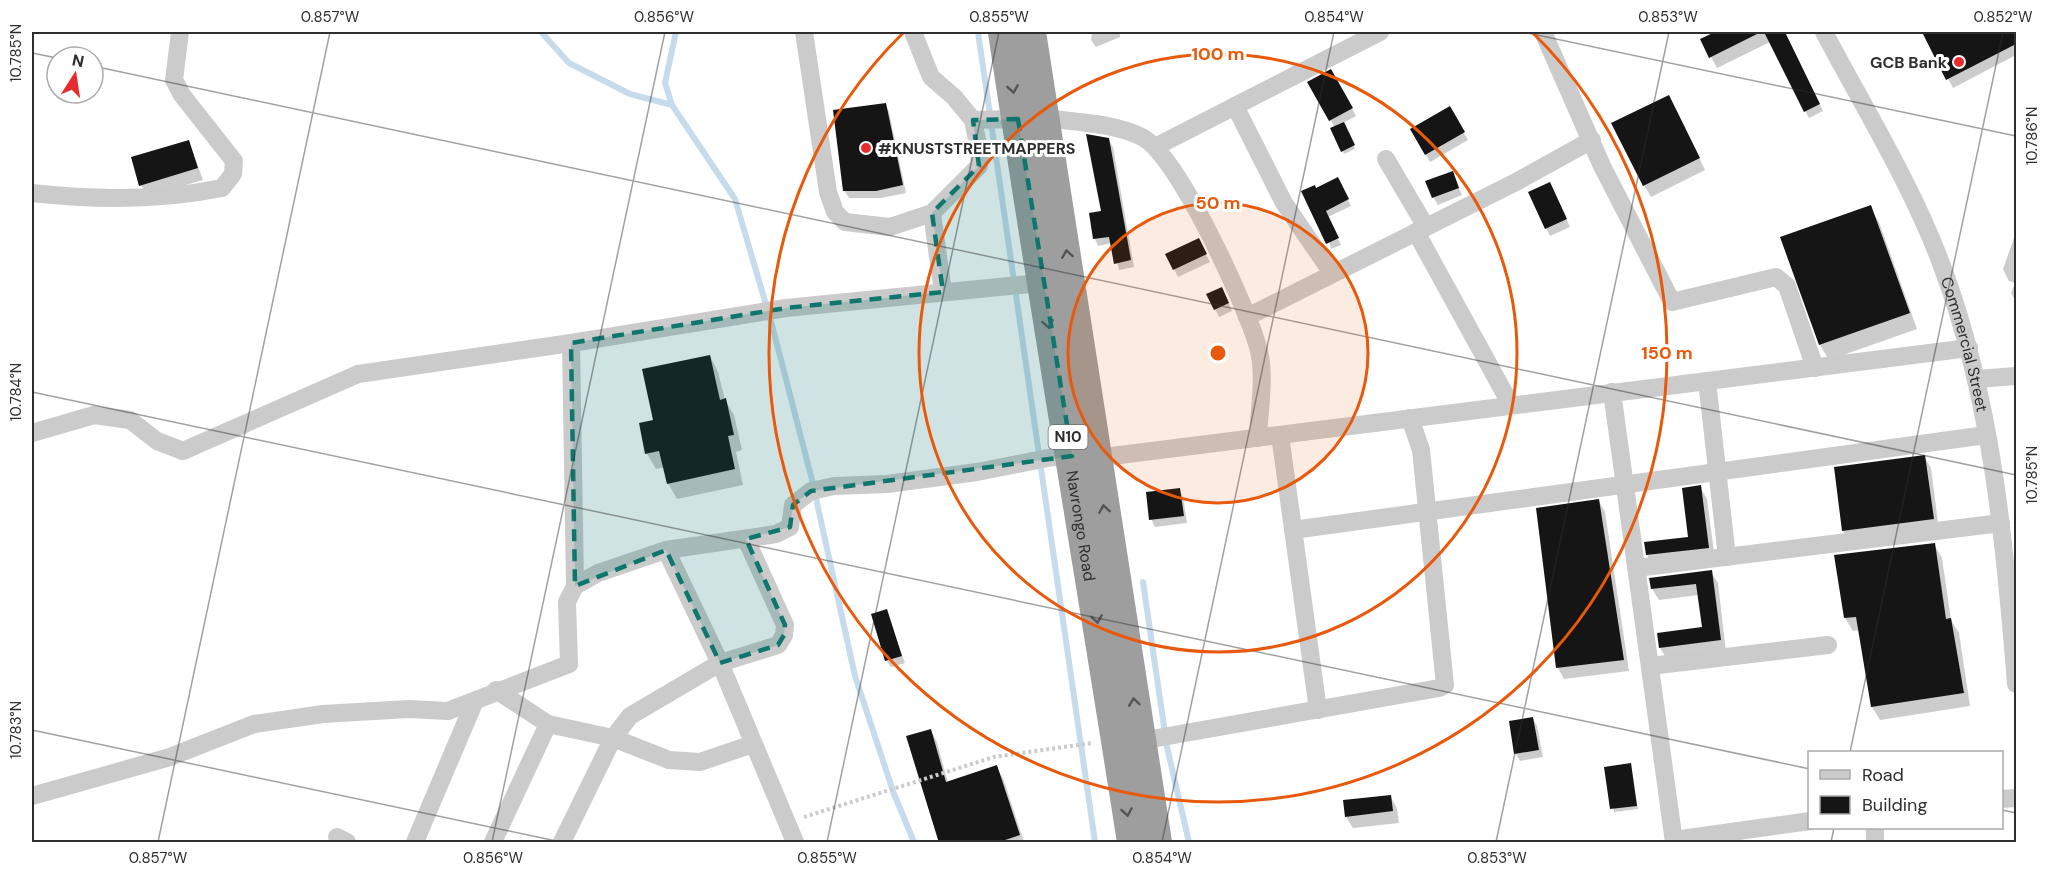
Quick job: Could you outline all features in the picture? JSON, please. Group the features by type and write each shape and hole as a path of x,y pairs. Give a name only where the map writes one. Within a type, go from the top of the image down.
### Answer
{"highway":[{"name":"Navrongo Road","path":"1003,32 1031,119 1084,362 1084,457 1132,843"},
{"name":"Navrongo Road","path":"1031,32 1031,119 1040,283 1084,457 1140,741 1157,843"}],"street":[{"path":"32,194 102,199 192,194 222,188 233,174 234,161 182,96 174,80 180,32"},
{"path":"804,32 828,192 835,212 845,222 890,228 932,213 979,166 980,155 973,120 954,97 931,77 914,32"},
{"path":"1155,147 1380,32"},
{"path":"1543,32 1602,166 1672,302 1776,277 1787,286 1815,368"},
{"name":"Commercial Street","path":"1824,32 1916,206 1942,266 1969,348 1977,379 2001,524 2016,684"},
{"path":"1235,106 1284,202 1332,273"},
{"path":"973,120 1031,119 1113,127 1143,138 1162,153 1184,186 1247,317 1259,348 1261,385 1258,438"},
{"path":"1247,317 1516,182 1592,140"},
{"path":"1386,159 1511,405"},
{"path":"932,213 944,292"},
{"path":"32,433 94,415 130,420 157,441 183,451 358,374 571,343 786,308 1040,283"},
{"path":"32,796 170,757 254,724 324,714 409,709 448,711 474,703 496,690 569,664 567,602 574,586 571,343"},
{"path":"574,586 598,573 666,550 776,534 790,527 793,505 811,491 834,486 886,484 954,475 1053,457 1084,457 1258,438 1969,348"},
{"path":"1977,379 2016,376"},
{"path":"1707,381 1727,557"},
{"path":"1612,392 1674,841 1808,821"},
{"path":"1140,741 1439,688 1444,685 1421,450 1410,418"},
{"path":"1280,435 1318,710"},
{"path":"1293,530 1986,435"},
{"path":"1636,568 2001,524"},
{"path":"562,843 613,738 630,716 720,663 778,645 784,635 784,625 746,539"},
{"path":"666,550 720,663 790,836"},
{"path":"1650,666 1828,645"},
{"path":"496,690 548,724 613,738 669,759 700,762 753,744"},
{"path":"415,843 474,703"},
{"path":"493,843 548,724"}],"path":[{"path":"790,836 885,794 994,757 1099,742"}],"highlighted area":[{"path":"1018,119 1072,456 811,491 793,505 790,527 746,539 785,625 784,635 778,645 720,663 666,550 575,586 571,343 786,308 943,292 932,213 979,166 973,120"}],"building":[{"path":"1715,32 1761,32 1709,58 1700,39"},
{"path":"1764,32 1785,32 1820,104 1804,112"},
{"name":"GCB Bank","path":"1922,32 2016,32 2016,44 1946,80"},
{"path":"1331,69 1353,108 1329,121 1307,82"},
{"path":"1669,95 1700,158 1643,186 1611,123"},
{"name":"#KNUSTSTREETMAPPERS","path":"886,103 903,185 876,191 843,191 833,110"},
{"path":"1450,106 1465,132 1425,155 1410,129"},
{"path":"1344,122 1355,145 1341,152 1330,128"},
{"path":"1086,134 1109,138 1131,260 1114,264 1109,237 1093,239 1089,213 1101,211"},
{"path":"189,140 198,168 139,186 131,157"},
{"path":"1453,171 1459,188 1432,198 1425,181"},
{"path":"1338,177 1349,199 1326,211 1339,238 1326,244 1301,191 1315,185 1316,188"},
{"path":"1550,182 1567,219 1545,229 1528,192"},
{"path":"1871,205 1910,313 1819,345 1780,237"},
{"path":"1199,238 1207,254 1173,270 1165,254"},
{"path":"1222,287 1229,303 1214,310 1206,294"},
{"path":"710,355 720,400 726,398 734,435 728,436 735,469 667,484 659,451 645,454 639,423 653,420 642,369"},
{"path":"1925,455 1934,519 1842,531 1834,467"},
{"path":"1701,485 1709,548 1646,555 1644,542 1688,537 1682,488"},
{"path":"1180,488 1184,516 1149,520 1146,492"},
{"path":"1599,499 1624,660 1556,668 1536,508"},
{"path":"1935,543 1946,619 1951,618 1964,693 1871,707 1856,617 1844,618 1834,555"},
{"path":"1712,570 1721,640 1659,648 1657,633 1702,627 1696,584 1651,589 1649,578"},
{"path":"887,609 902,656 885,661 871,614"},
{"path":"1533,717 1539,750 1514,754 1509,721"},
{"path":"931,729 946,782 997,765 1020,835 996,843 939,843 906,736"},
{"path":"1631,763 1637,806 1610,809 1604,767"},
{"path":"1391,795 1393,811 1345,817 1343,800"}],"waterway":[{"path":"541,32 569,63 630,94 672,105"},
{"path":"676,32 665,83 672,105 735,199 772,325 812,480 855,676 894,794 914,842"},
{"path":"978,32 1095,842"},
{"path":"1143,582 1167,747 1189,842"}],"place":[{"name":"GCB Bank","path":"1959,62"},
{"name":"#KNUSTSTREETMAPPERS","path":"866,148"}]}
